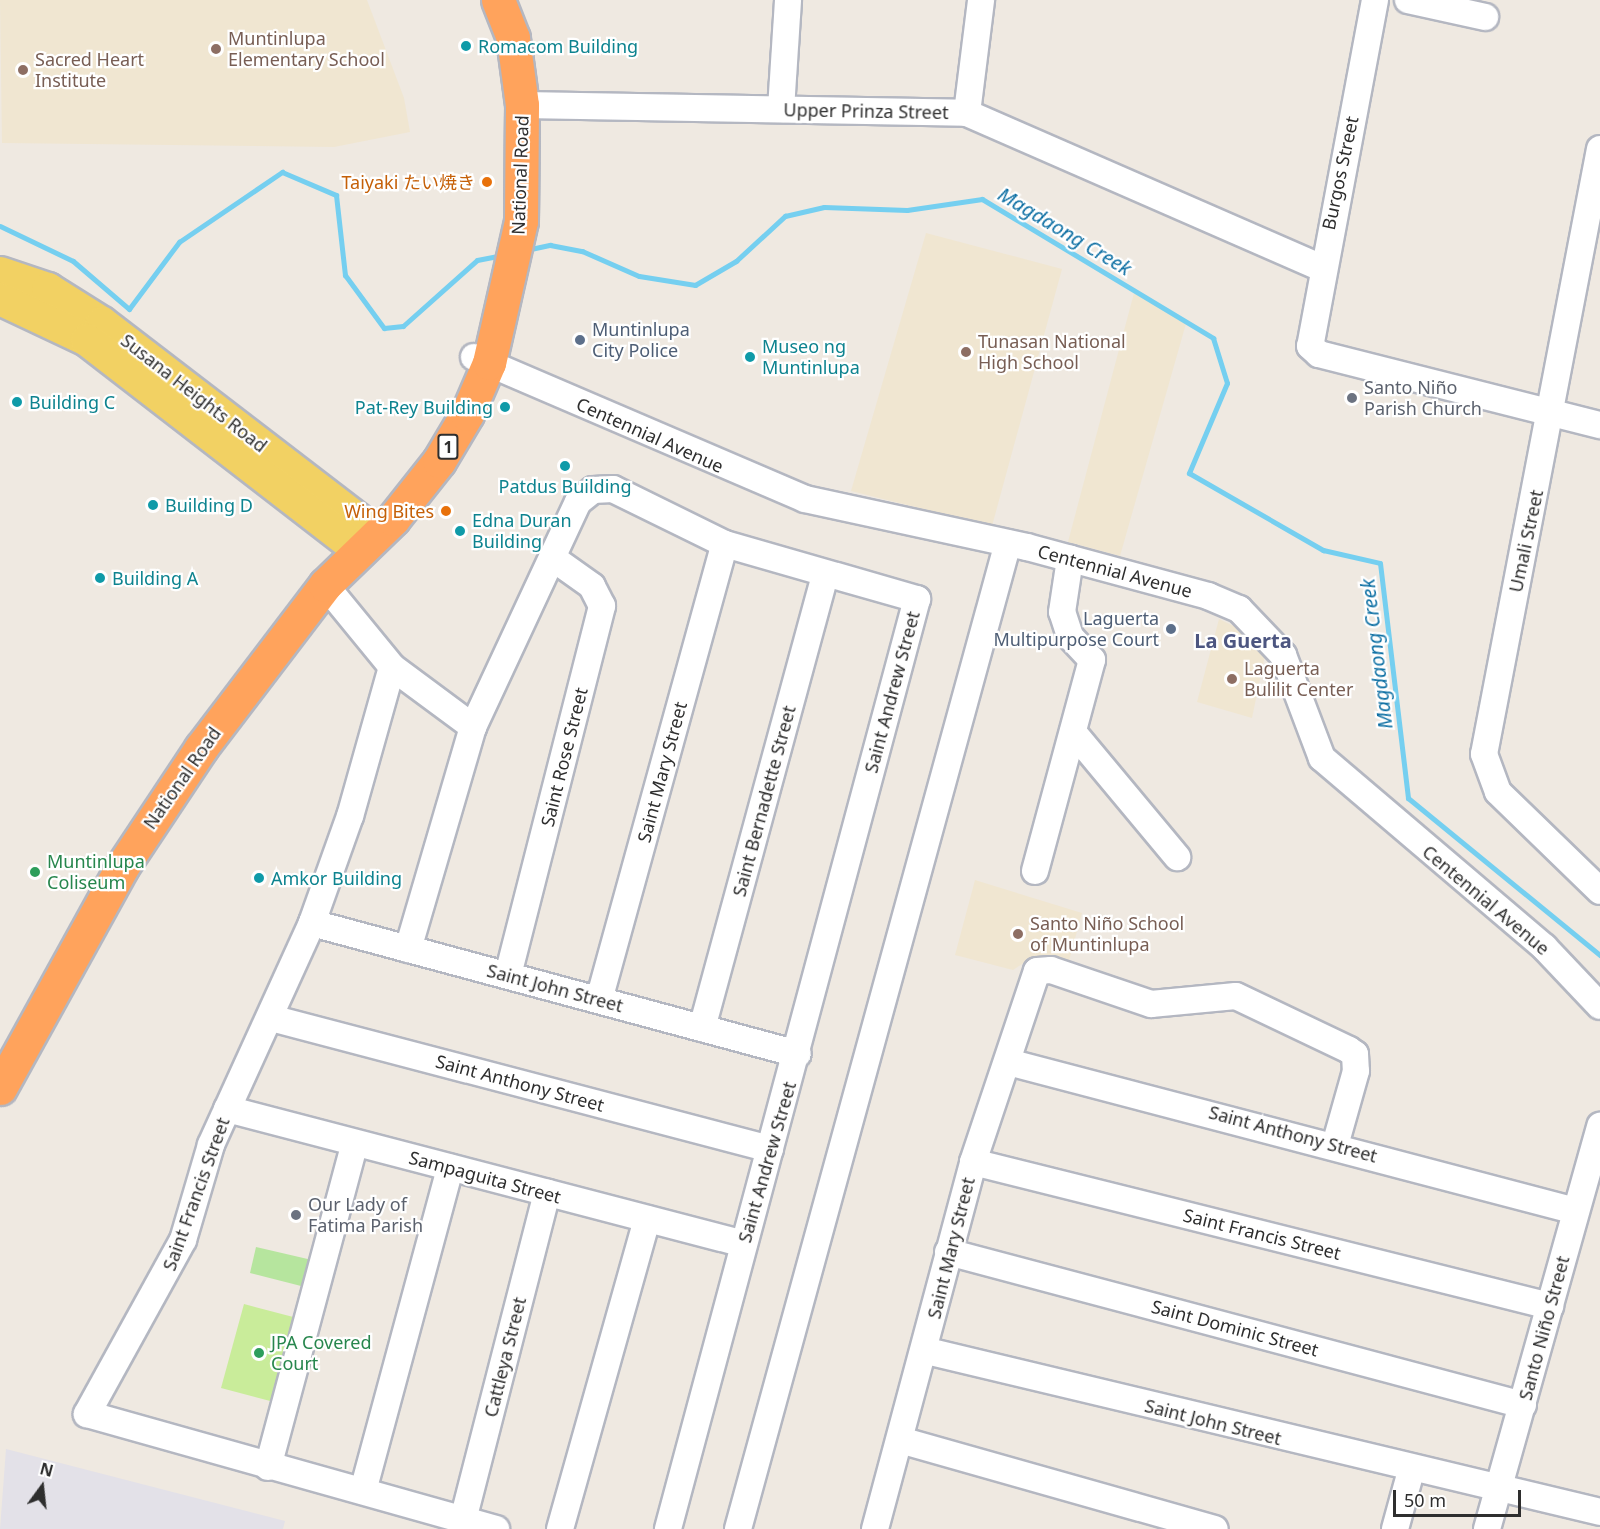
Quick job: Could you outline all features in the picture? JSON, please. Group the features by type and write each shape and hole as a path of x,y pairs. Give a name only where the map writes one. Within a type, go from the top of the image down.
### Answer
{"highway":[{"name":"National Road","path":"4,1072 141,838 248,683 366,536 485,355 516,257 521,221 522,105 513,38 498,0"},
{"name":"National Road","path":"513,38 521,22 518,0"}],"main road":[{"name":"Susana Heights Road","path":"0,273 48,289 102,323 366,536"},
{"name":"Susana Heights Road","path":"0,299 87,340 366,536"}],"street":[{"path":"781,109 782,39 788,0"},
{"path":"967,113 981,0"},
{"name":"Burgos Street","path":"1375,0 1321,268 1310,346 1319,354 1552,413"},
{"path":"1408,0 1485,17"},
{"name":"Upper Prinza Street","path":"522,105 967,113 1321,268"},
{"name":"Umali Street","path":"1600,149 1552,413 1484,754 1498,792 1600,891"},
{"name":"Centennial Avenue","path":"485,355 749,479 805,499 1008,543 1070,559 1208,596 1244,613 1283,655 1322,758 1544,947 1600,1006"},
{"path":"1552,413 1600,425"},
{"name":"Saint Andrew Street","path":"408,949 473,727 554,559 578,502 593,490 613,489 726,544 917,599 798,1054 770,1149 668,1529"},
{"path":"738,1529 1008,543"},
{"name":"Saint Mary Street","path":"599,1000 726,544"},
{"name":"Saint Rose Street","path":"508,975 602,606 592,586 554,559"},
{"path":"1035,871 1092,660 1070,636 1062,612 1070,559"},
{"name":"Saint Bernadette Street","path":"702,1028 825,574"},
{"path":"325,585 392,667 473,727"},
{"name":"Saint Francis Street","path":"392,667 350,816 312,923 271,1018 227,1109 170,1271 87,1414 268,1467 496,1529"},
{"path":"1073,732 1178,857"},
{"name":"Saint John Street","path":"312,923 798,1054"},
{"name":"Saint Mary Street","path":"875,1529 927,1351 948,1252 973,1162 1037,971 1051,970 1158,1005 1236,996 1349,1050 1355,1054 1356,1071 1335,1145"},
{"name":"Saint Anthony Street","path":"271,1018 770,1149"},
{"name":"Saint Anthony Street","path":"1008,1062 1335,1145 1576,1210"},
{"name":"Sampaguita Street","path":"227,1109 744,1244"},
{"name":"Santo Niño Street","path":"1487,1529 1600,1126"},
{"path":"268,1467 355,1143"},
{"name":"Saint Francis Street","path":"973,1162 1550,1306"},
{"path":"363,1491 450,1168"},
{"name":"Cattleya Street","path":"463,1520 547,1193"},
{"path":"560,1529 647,1219"},
{"name":"Saint Dominic Street","path":"948,1252 1523,1405"},
{"name":"Saint John Street","path":"927,1351 1411,1471 1600,1512"},
{"path":"900,1440 1204,1528"},
{"path":"1395,1529 1411,1471"}],"shaded area":[{"name":"Muntinlupa Elementary School","path":"0,0 367,0 404,98 410,132 334,147 2,143"},
{"name":"Tunasan National High School","path":"926,233 1062,269 992,526 851,491"},
{"name":"Tunasan National High School","path":"1134,293 1187,320 1120,556 1068,542"},
{"name":"Laguerta Bulilit Center","path":"1219,619 1242,630 1265,655 1252,718 1197,702"},
{"name":"Santo Niño School of Muntinlupa","path":"975,880 1082,913 1067,968 1031,958 1013,970 955,955"},
{"path":"6,1449 285,1521 283,1529 0,1529"}],"green space":[{"path":"256,1247 312,1260 305,1287 250,1273"},
{"name":"JPA Covered Court","path":"244,1304 297,1318 274,1402 221,1388"}],"waterway":[{"name":"Magdaong Creek","path":"0,226 73,261 129,309 179,242 282,172 336,195 345,275 384,328 403,326 477,260 502,255"},
{"name":"Magdaong Creek","path":"526,250 550,245 582,251 639,276 695,285 736,261 785,216 824,207 907,210 982,199 1213,338 1227,383 1189,473 1323,550 1380,563 1408,798 1600,955"}],"place":[{"name":"Romacom Building","path":"466,46"},
{"name":"Muntinlupa Elementary School","path":"216,49"},
{"name":"Sacred Heart Institute","path":"23,70"},
{"name":"Taiyaki たい焼き","path":"487,182"},
{"name":"Muntinlupa City Police","path":"580,340"},
{"name":"Tunasan National High School","path":"966,352"},
{"name":"Museo ng Muntinlupa","path":"750,357"},
{"name":"Santo Niño Parish Church","path":"1352,398"},
{"name":"Building C","path":"17,402"},
{"name":"Pat-Rey Building","path":"505,407"},
{"name":"Patdus Building","path":"565,466"},
{"name":"Building D","path":"153,505"},
{"name":"Wing Bites","path":"446,511"},
{"name":"Edna Duran Building","path":"460,531"},
{"name":"Building A","path":"100,578"},
{"name":"Laguerta Multipurpose Court","path":"1171,629"},
{"name":"Laguerta Bulilit Center","path":"1232,679"},
{"name":"Muntinlupa Coliseum","path":"35,872"},
{"name":"Amkor Building","path":"259,878"},
{"name":"Santo Niño School of Muntinlupa","path":"1018,934"},
{"name":"Our Lady of Fatima Parish","path":"296,1215"},
{"name":"JPA Covered Court","path":"259,1353"}],"district":[{"name":"La Guerta","path":"1243,640"}]}
